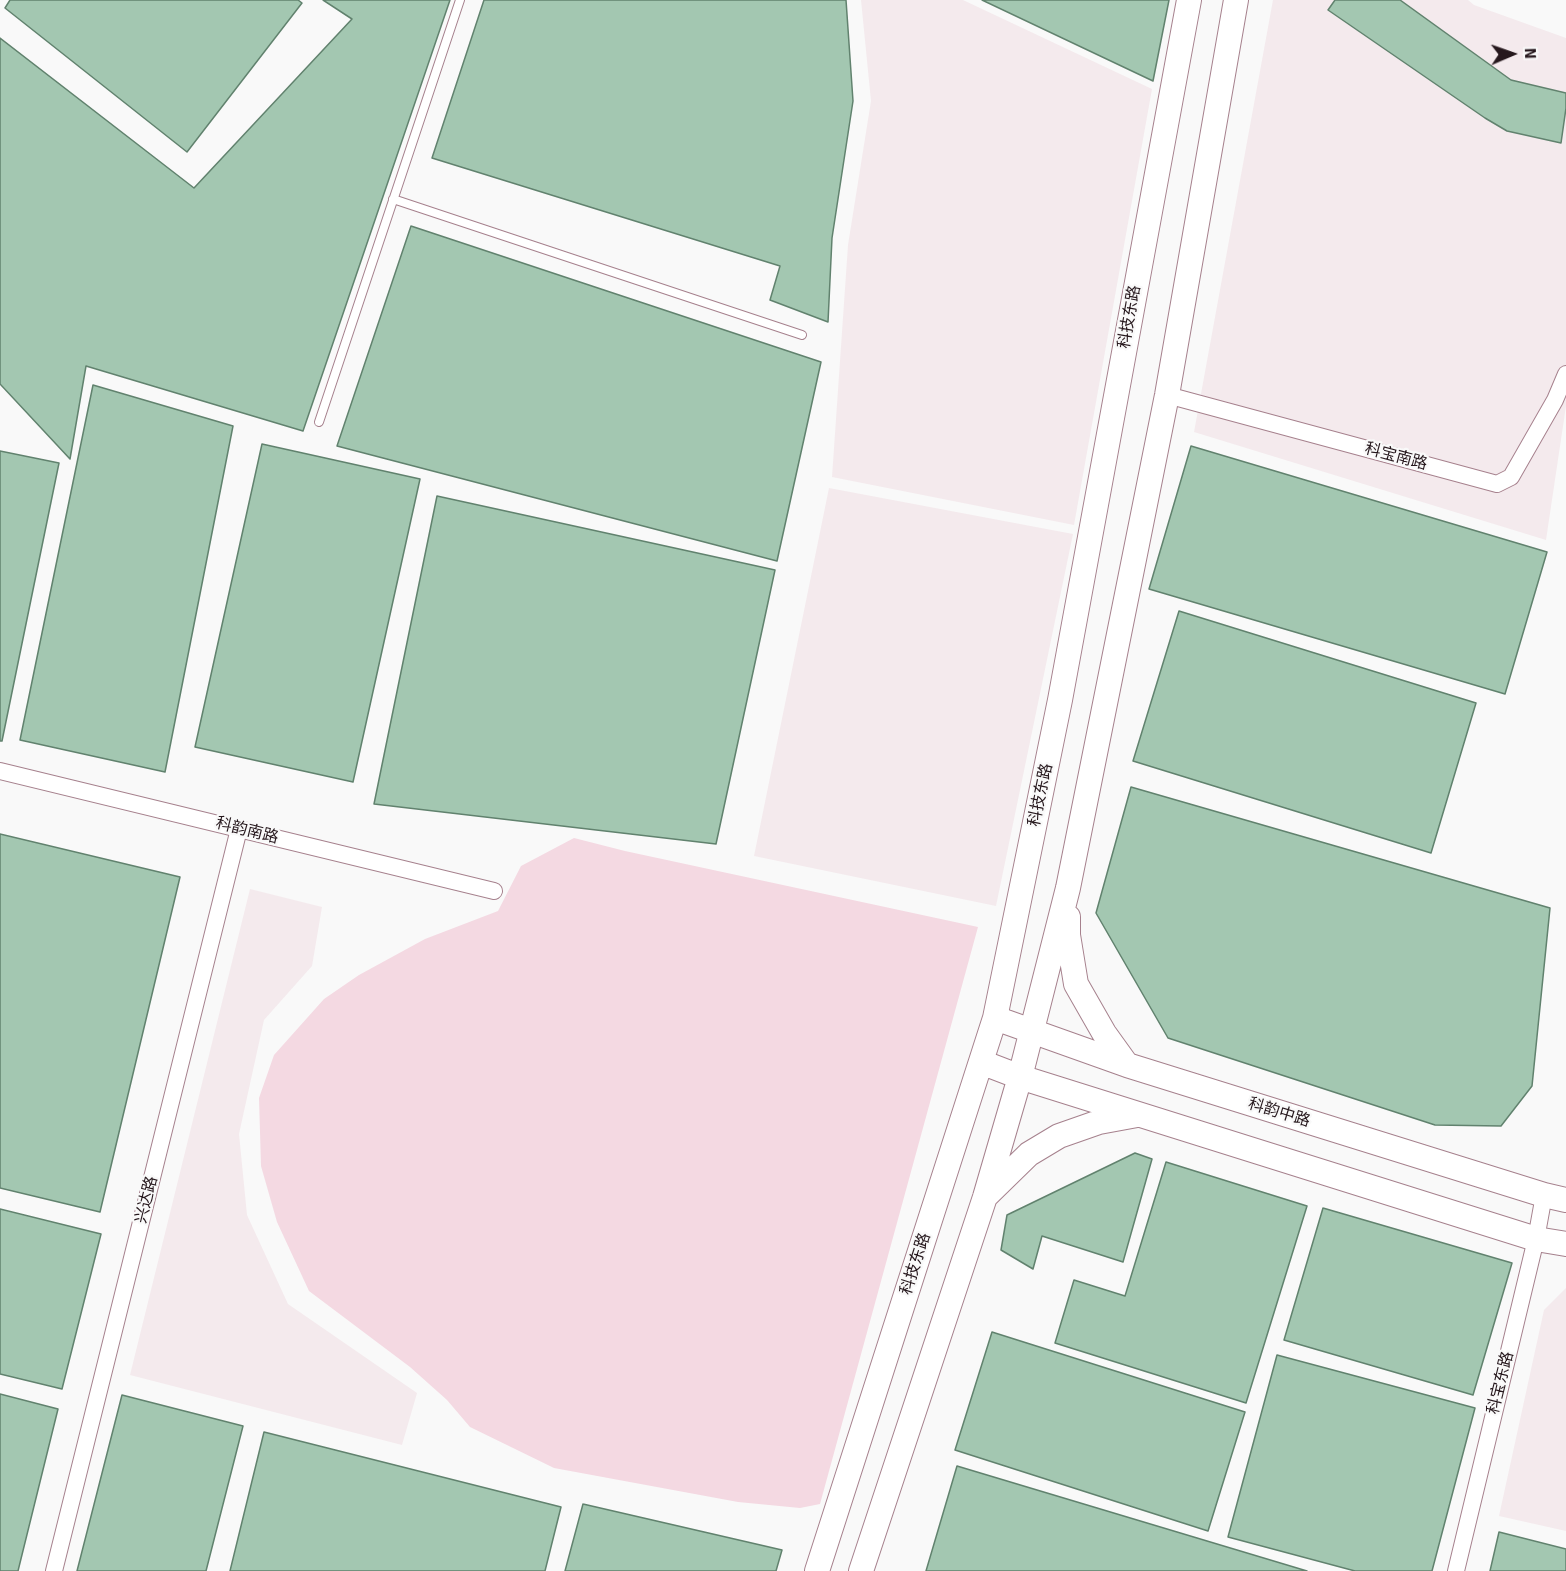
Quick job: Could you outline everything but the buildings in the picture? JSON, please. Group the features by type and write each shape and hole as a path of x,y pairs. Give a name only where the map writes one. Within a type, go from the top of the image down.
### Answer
{"main road":[{"name":"科技东路","path":"817,1571 995,1018 1060,700 1189,0"},
{"path":"861,1571 985,1197 1020,1077 1068,888 1167,395 1236,0"},
{"path":"1068,888 1068,935 1076,984 1104,1033 1127,1065"},
{"name":"科韵中路","path":"995,1018 1127,1065 1555,1197"},
{"path":"981,1062 1020,1077 1536,1239 1566,1244"},
{"path":"985,1197 1029,1154 1059,1136 1099,1122 1142,1114"}],"street":[{"name":"科宝南路","path":"1167,395 1497,484 1511,477 1555,400 1566,374"},
{"name":"科韵南路","path":"0,771 494,891"},
{"name":"兴达路","path":"54,1571 239,829"},
{"name":"科宝东路","path":"1456,1571 1536,1239 1555,1197"}],"lane":[{"path":"319,422 460,0"},
{"path":"393,199 802,335"}],"shaded area":[{"path":"861,0 963,0 1152,89 1074,525 832,477 848,245 871,101"},
{"path":"1273,0 1468,0 1474,5 1566,38 1566,406 1546,540 1194,432"},
{"path":"829,488 1073,534 996,906 754,856"},
{"path":"574,838 978,927 820,1504 800,1508 738,1502 554,1468 470,1427 447,1400 410,1367 309,1291 277,1222 261,1166 259,1098 274,1055 324,999 359,975 425,939 498,911 521,866"},
{"path":"250,889 322,907 312,966 264,1020 239,1134 247,1215 288,1304 417,1393 402,1445 130,1375"},
{"path":"1566,1288 1566,1531 1499,1516 1544,1310"}]}
